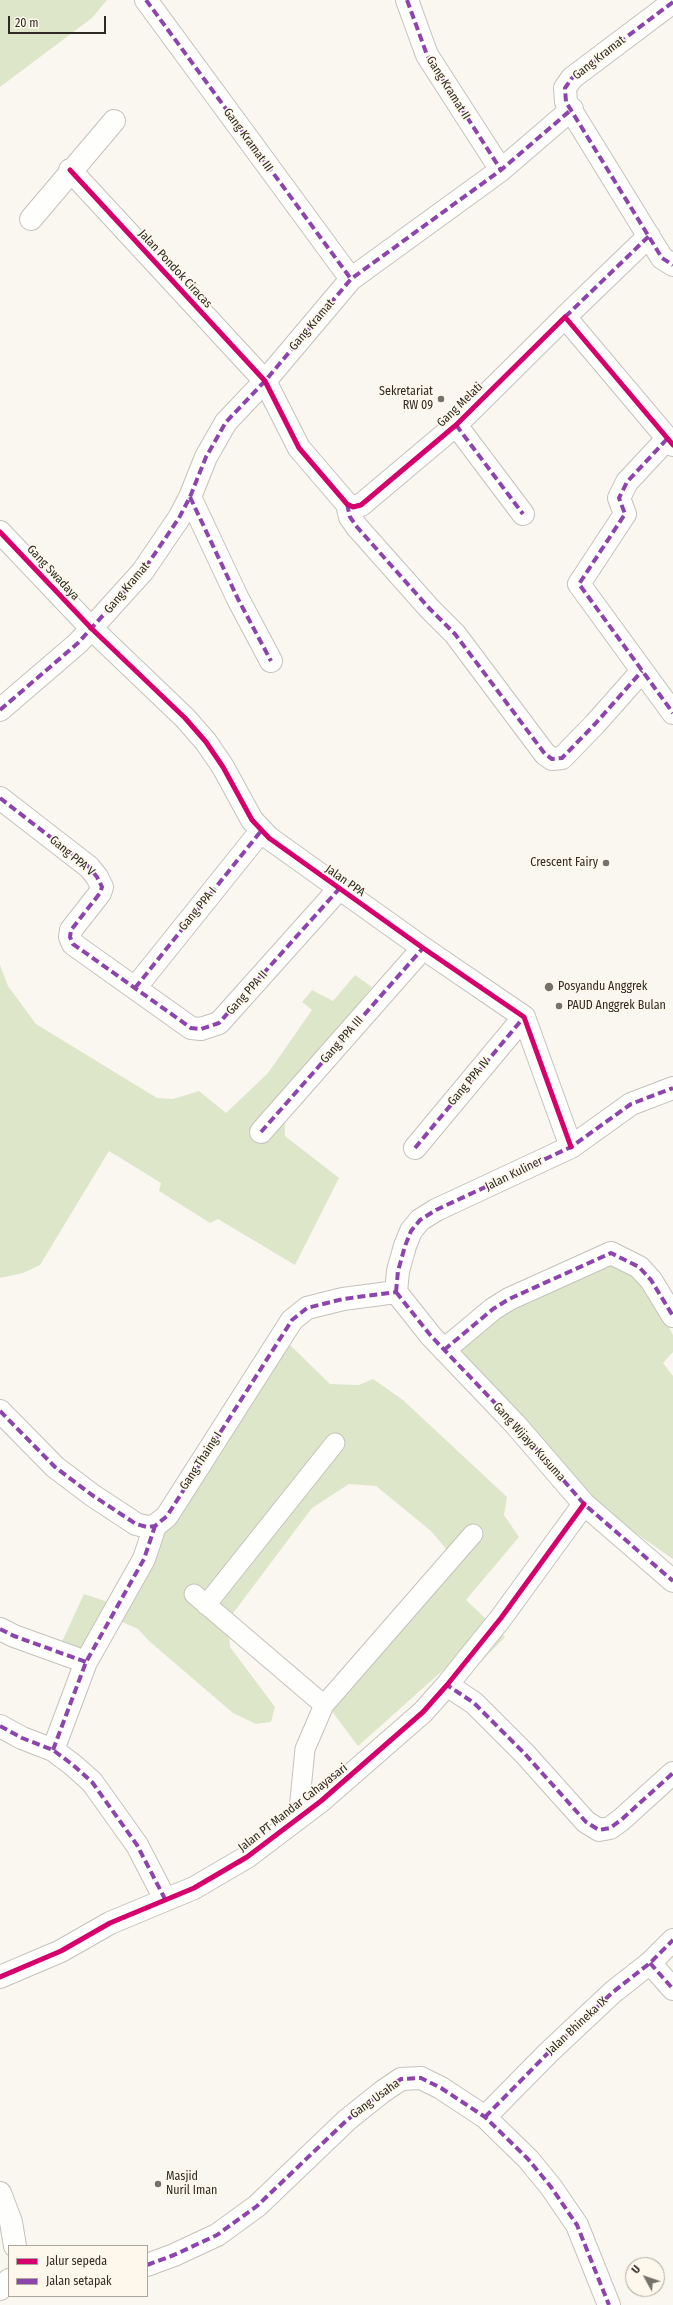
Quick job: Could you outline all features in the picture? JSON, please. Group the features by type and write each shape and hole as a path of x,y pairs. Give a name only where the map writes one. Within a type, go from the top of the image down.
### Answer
{"street":[{"name":"Gang Kramat III","path":"146,0 351,279"},
{"name":"Gang Kramat II","path":"407,0 427,55 501,170"},
{"name":"Gang Kramat","path":"0,710 61,658 92,629 143,571 179,518 190,497 214,440 226,422 265,381 351,279 501,170 572,109 566,102 565,88 572,78 673,2"},
{"path":"572,109 662,258 673,265"},
{"path":"31,218 70,170 114,121"},
{"name":"Jalan Pondok Ciracas","path":"70,170 265,381"},
{"name":"Gang Melati","path":"347,504 353,507 361,505 456,425 649,236"},
{"path":"565,317 670,442 627,482 618,498 625,514 579,584 673,713"},
{"path":"265,381 299,448 347,504 350,517 357,527 429,608 455,634 545,754 552,759 562,758 595,724 642,671"},
{"path":"456,425 523,514"},
{"path":"190,497 238,599 271,661"},
{"name":"Gang Swadaya","path":"0,532 92,629"},
{"name":"Jalan PPA","path":"92,629 185,718 206,742 252,820 261,831 422,948 524,1017"},
{"name":"Gang PPA V","path":"0,798 89,867 97,877 102,887 100,893 71,930 70,937 73,944 135,988"},
{"name":"Gang PPA I","path":"135,988 261,831"},
{"name":"Gang PPA II","path":"135,988 191,1028 201,1030 219,1023 233,1010 339,889"},
{"name":"Gang PPA III","path":"261,1132 422,948"},
{"path":"524,1017 571,1147"},
{"name":"Gang PPA IV","path":"415,1148 524,1017"},
{"name":"Jalan Kuliner","path":"396,1292 398,1271 404,1246 411,1231 420,1220 436,1210 571,1147 631,1104 673,1088"},
{"path":"444,1350 493,1309 509,1299 611,1254 625,1259 643,1271 651,1280 673,1316"},
{"name":"Gang Wijaya Kusuma","path":"396,1292 444,1350 515,1424 584,1504 673,1581"},
{"name":"Gang Thaing I","path":"155,1526 167,1516 292,1320 307,1308 343,1299 396,1292"},
{"path":"0,1411 55,1467 136,1524 147,1527 155,1526 144,1559 86,1662 53,1750"},
{"name":"Jalan PT Mandar Cahayasari","path":"0,1977 40,1962 110,1923 194,1888 247,1857 298,1820 388,1744 423,1712 447,1685 501,1618 584,1504"},
{"path":"0,1629 14,1636 86,1662"},
{"path":"447,1685 474,1703 525,1754 586,1822 599,1830 610,1828 621,1820 673,1774"},
{"path":"0,1726 22,1738 53,1750 92,1782 137,1845 165,1899"},
{"name":"Jalan Bhineka IX","path":"485,2117 553,2048 613,1992 650,1963 673,1940"},
{"path":"650,1963 673,1989"},
{"name":"Gang Usaha","path":"148,2265 174,2255 217,2235 257,2206 347,2120 401,2079 421,2078 441,2088 485,2117 528,2159 551,2187 577,2225 609,2305"},
{"path":"0,2193 11,2222 15,2245"},
{"path":"0,2289 8,2281"}],"lane":[{"path":"324,1705 256,1644 200,1600 335,1443"},
{"path":"298,1820 305,1749 324,1705 473,1534"}],"green space":[{"path":"0,0 107,0 92,18 0,87"},
{"path":"0,965 8,986 36,1024 157,1098 173,1099 199,1091 226,1113 268,1073 312,1010 302,1002 312,990 333,1001 355,975 372,987 284,1101 285,1136 339,1178 295,1265 218,1219 210,1223 159,1191 161,1183 109,1151 40,1265 23,1273 0,1278"},
{"path":"604,1260 641,1276 673,1335 673,1352 663,1363 673,1376 673,1559 588,1500 451,1348 505,1304"},
{"path":"276,1340 291,1346 330,1384 359,1385 373,1379 403,1400 507,1497 504,1515 519,1537 466,1600 505,1637 477,1666 458,1657 358,1746 328,1706 453,1557 431,1531 376,1486 349,1484 312,1508 228,1620 230,1647 275,1707 271,1722 256,1724 233,1713 149,1641 138,1629 109,1616 82,1653 60,1646 84,1594 111,1603"}],"marked path":[{"path":"146,0 351,279"},
{"path":"407,0 427,55 501,170"},
{"path":"673,2 572,78 565,88 566,102 662,258 673,265"},
{"path":"0,710 78,643 143,571 179,518 190,497 206,457 226,422 265,381 351,279 501,170 572,109"},
{"path":"565,317 649,236"},
{"path":"456,425 523,514"},
{"path":"667,439 627,482 619,498 625,514 579,584 673,713"},
{"path":"190,497 238,599 271,661"},
{"path":"347,504 350,517 357,527 429,608 455,634 545,754 552,759 562,758 595,724 642,671"},
{"path":"0,798 89,867 97,877 102,887 100,893 71,930 70,937 73,944 191,1028 201,1029 219,1023 339,889"},
{"path":"135,988 261,831"},
{"path":"261,1132 423,948"},
{"path":"415,1148 524,1017"},
{"path":"396,1292 398,1271 405,1246 411,1231 420,1220 436,1210 571,1147 631,1104 673,1088"},
{"path":"444,1350 493,1309 509,1299 611,1253 639,1267 651,1280 673,1316"},
{"path":"396,1292 431,1336 515,1424 584,1504 673,1581"},
{"path":"0,1411 55,1467 92,1495 136,1524 147,1527 155,1526 167,1516 292,1320 307,1308 343,1299 396,1292"},
{"path":"53,1750 86,1662 144,1559 155,1526"},
{"path":"0,1629 14,1636 86,1662"},
{"path":"449,1683 447,1685 474,1703 525,1754 586,1822 599,1830 610,1828 621,1820 673,1773"},
{"path":"0,1726 22,1738 53,1750 92,1782 137,1845 165,1899"},
{"path":"485,2117 548,2053 613,1992 650,1963 673,1940"},
{"path":"650,1963 673,1989"},
{"path":"148,2265 174,2255 217,2235 257,2206 347,2120 382,2092 401,2079 421,2078 441,2088 485,2117 528,2159 551,2187 577,2225 609,2305"}],"cycle path":[{"path":"70,170 265,381 299,448 347,504 353,507 361,505 456,425 565,317 673,445"},
{"path":"0,532 92,629 185,718 206,742 223,767 252,820 269,838 423,948 524,1017 571,1147"},
{"path":"0,1977 61,1951 110,1923 194,1888 247,1857 321,1801 423,1712 447,1685 501,1618 584,1504"}],"place":[{"name":"Sekretariat RW 09","path":"441,399"},
{"name":"Crescent Fairy","path":"606,863"},
{"name":"Posyandu Anggrek","path":"549,987"},
{"name":"PAUD Anggrek Bulan","path":"559,1006"},
{"name":"Masjid Nuril Iman","path":"158,2184"}]}
